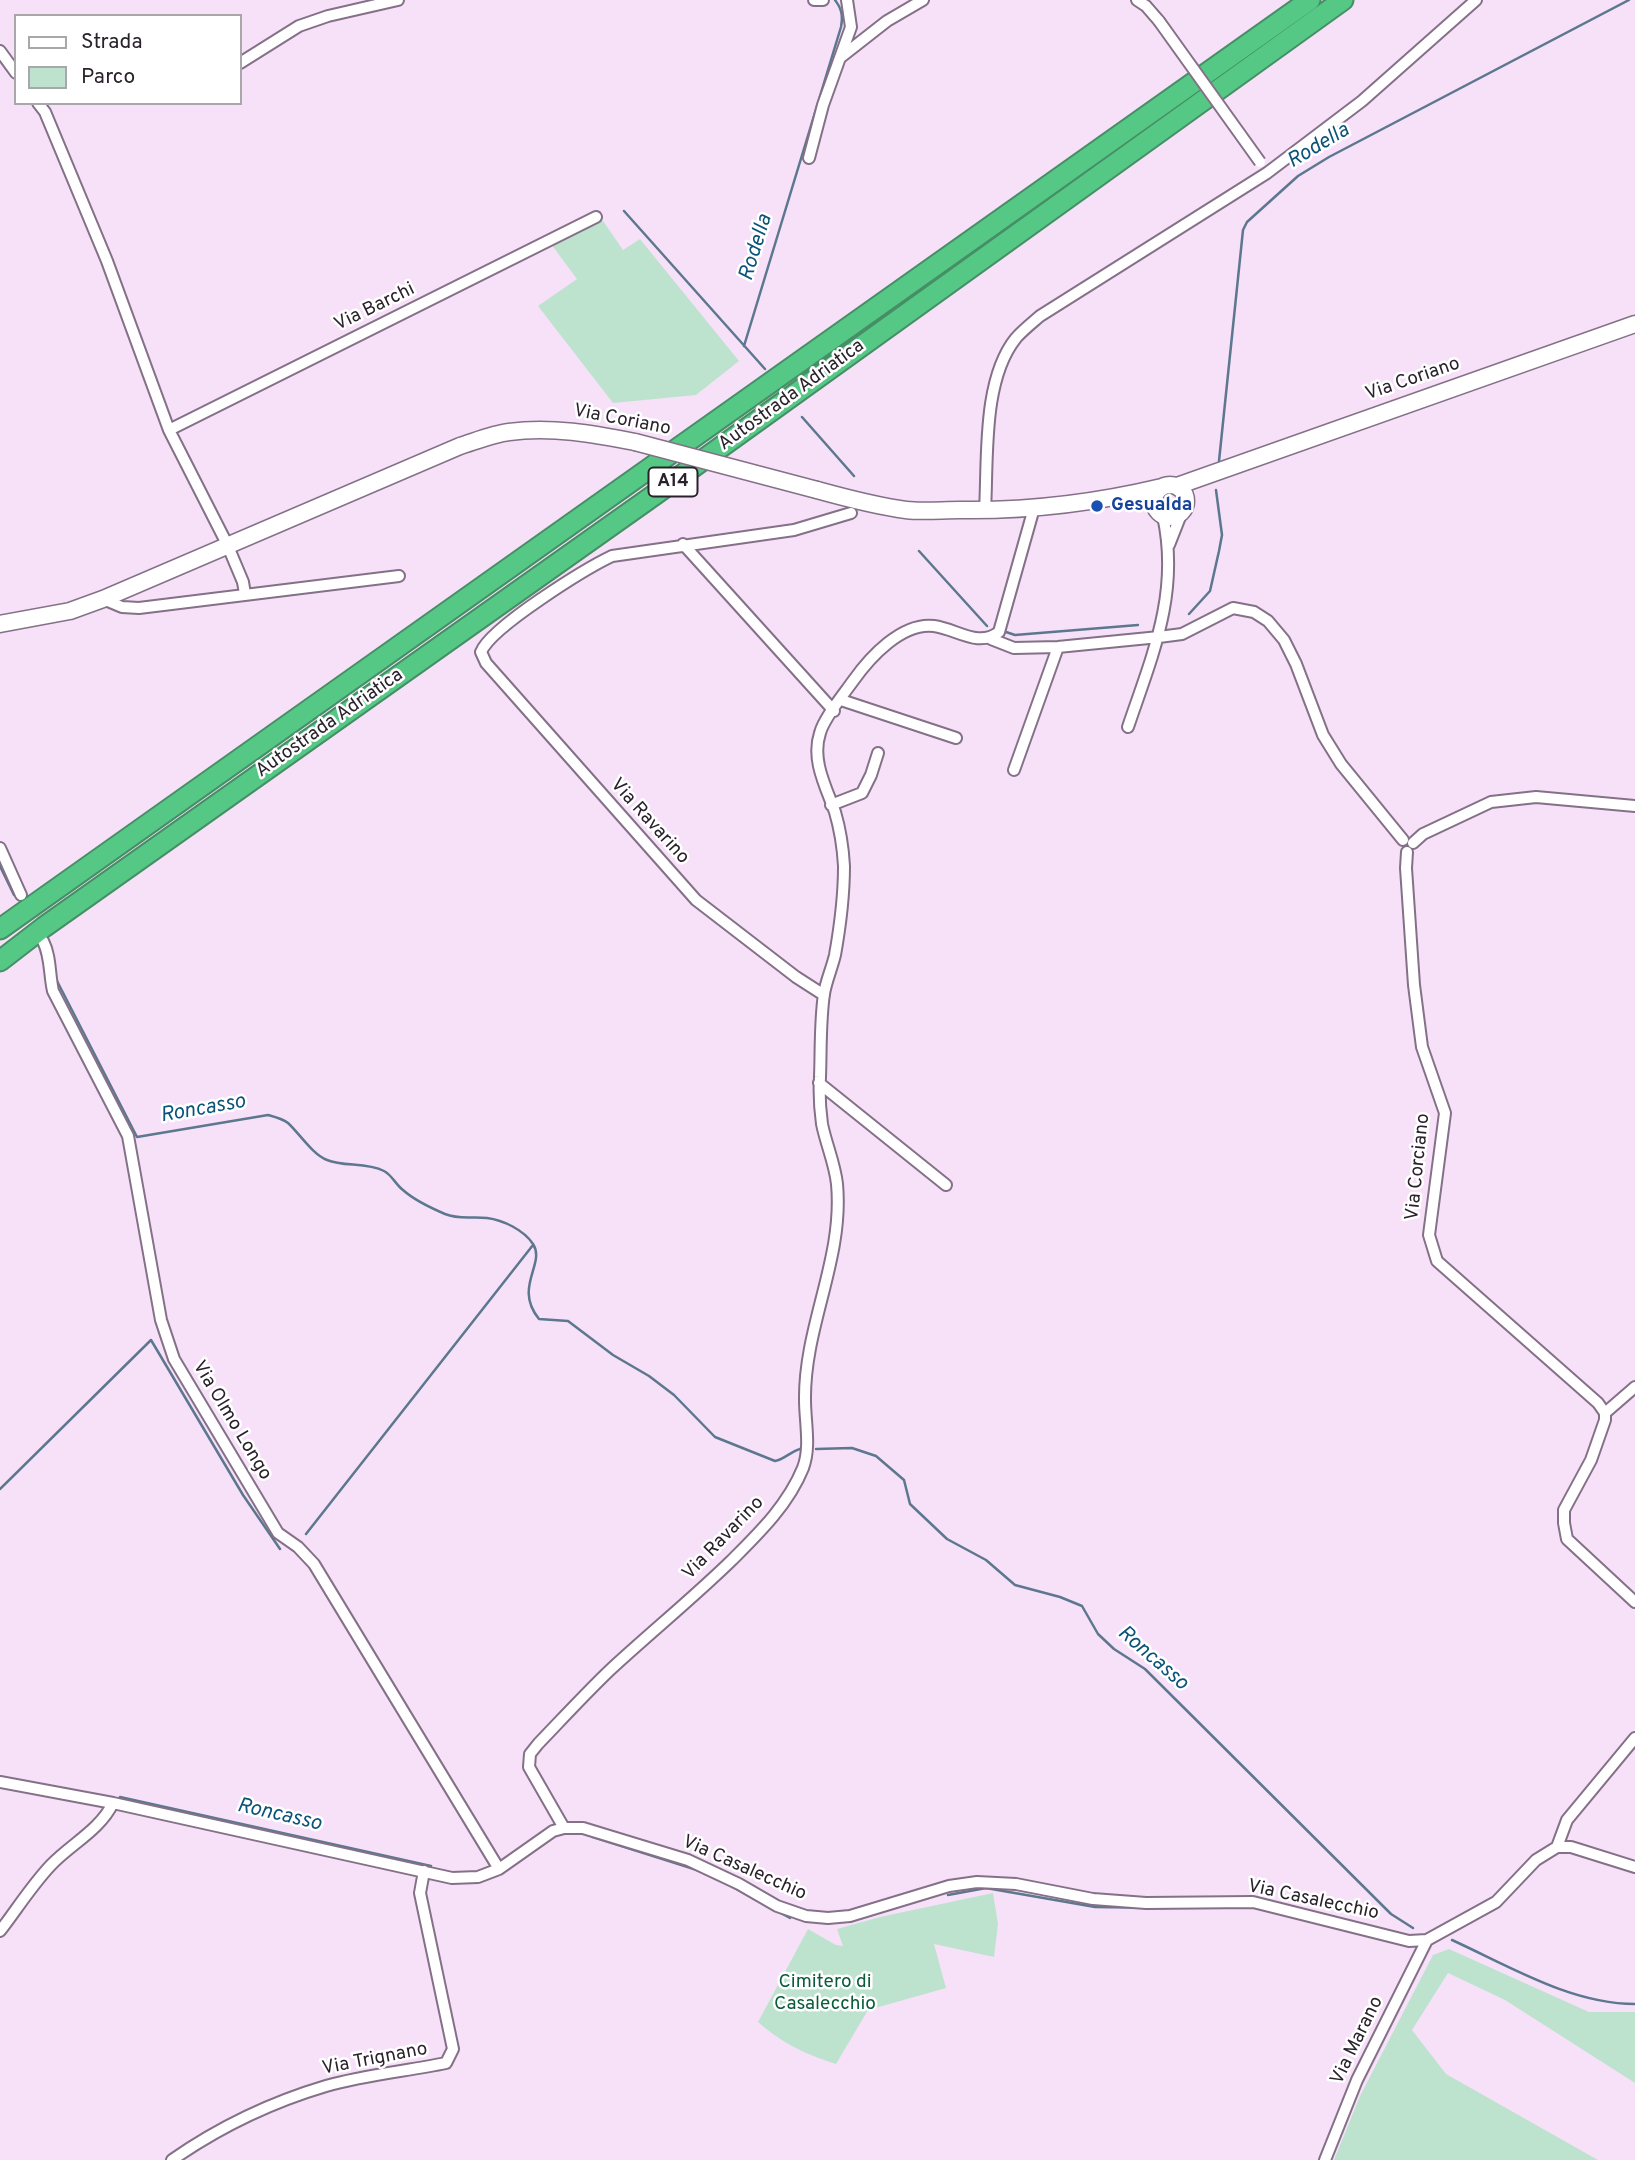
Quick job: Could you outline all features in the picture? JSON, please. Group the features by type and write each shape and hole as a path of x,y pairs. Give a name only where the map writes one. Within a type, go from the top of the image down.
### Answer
{"highway":[{"name":"Autostrada Adriatica","path":"0,929 1310,0"},
{"name":"Autostrada Adriatica","path":"0,961 1343,0"}],"main road":[{"name":"Via Coriano","path":"0,624 70,611 103,599 460,446 508,432 556,430 635,442 856,500 908,510 985,511 1034,508 1117,498 1169,487 1635,324"},
{"path":"1184,508 1184,493 1169,487 1155,494 1159,513 1173,517 1184,508 1205,475"},
{"name":"Via Coriano","path":"1117,498 1159,513"}],"street":[{"path":"242,62 299,26 328,16 356,12 398,0"},
{"path":"814,0 823,0"},
{"path":"809,158 823,105 851,27 847,0"},
{"path":"841,57 887,21 923,0"},
{"path":"1137,0 1159,21 1263,167"},
{"path":"985,511 994,388 1002,362 1016,338 1040,316 1362,101 1476,0"},
{"path":"0,51 14,70"},
{"path":"45,106 107,261 169,430 228,544 243,582 244,594"},
{"name":"Via Barchi","path":"169,430 596,217"},
{"path":"991,639 999,632 1004,620 1034,508"},
{"path":"1128,727 1165,612 1169,545 1184,508"},
{"path":"683,544 794,530 851,513"},
{"path":"1159,513 1169,545"},
{"path":"683,544 834,711"},
{"name":"Via Ravarino","path":"683,544 612,555 508,624 484,644 481,652 486,663 681,884 706,909 824,995"},
{"path":"103,599 112,605 139,608 399,576"},
{"name":"Via Ravarino","path":"564,1828 529,1767 530,1755 609,1671 708,1584 765,1527 789,1494 804,1466 807,1440 807,1367 838,1224 837,1181 822,1122 819,1083 824,995 836,945 844,868 842,846 823,781 817,746 821,729 854,679 870,661 906,630 921,626 935,626 974,638 991,639 1014,648 1058,647 1182,634 1233,608 1254,612 1268,621 1284,640 1323,736 1341,764 1408,845"},
{"path":"1014,770 1058,647"},
{"path":"841,700 956,738"},
{"path":"831,804 862,793 878,754"},
{"path":"1408,845 1423,834 1491,802 1536,797 1635,806"},
{"name":"Via Corciano","path":"1408,845 1406,868 1414,985 1422,1047 1445,1113 1429,1236 1437,1261 1598,1403 1605,1413"},
{"path":"0,848 21,895"},
{"name":"Via Olmo Longo","path":"43,941 50,956 49,973 53,991 128,1136 161,1320 174,1359 278,1533 298,1547 314,1564 499,1869"},
{"path":"819,1083 946,1185"},
{"path":"1635,1387 1605,1413 1591,1460 1564,1510 1567,1539 1635,1602"},
{"path":"1427,1940 1496,1902 1536,1860 1557,1847 1567,1821 1635,1738"},
{"path":"0,1782 113,1803 452,1878 478,1877 499,1869 554,1831 564,1828"},
{"path":"0,1931 50,1866 98,1824 113,1803"},
{"name":"Via Casalecchio","path":"564,1828 583,1828 688,1860 777,1906 806,1916 850,1916 949,1886 977,1882 1016,1884 1093,1899 1146,1903 1253,1902 1409,1941 1427,1940"},
{"path":"1557,1847 1581,1850 1635,1867"},
{"name":"Via Trignano","path":"172,2160 238,2121 290,2098 328,2085 446,2063 453,2049 420,1893 424,1871"},
{"name":"Via Marano","path":"1325,2160 1357,2080 1427,1940"}],"green space":[{"path":"601,218 623,250 640,239 739,361 696,395 613,403 538,306 577,279 551,244"},
{"name":"Cimitero di Casalecchio","path":"993,1893 998,1924 994,1957 934,1944 946,1988 868,2010 836,2064 795,2048 758,2022 808,1929 836,1945 843,1946 837,1929"},
{"path":"1449,1949 1589,2012 1635,2012 1635,2083 1505,2000 1448,1973 1412,2030 1446,2074 1598,2160 1334,2160 1360,2096 1433,1955"}],"waterway":[{"name":"Rodella","path":"744,346 841,27 841,13 835,0"},
{"name":"Rodella","path":"1219,461 1243,230 1247,222 1298,176 1329,157 1629,0"},
{"name":"Rodella","path":"624,211 765,369"},
{"name":"Rodella","path":"802,417 854,476"},
{"name":"Rodella","path":"1189,614 1210,591 1219,551 1222,535 1216,490"},
{"name":"Rodella","path":"919,551 987,626"},
{"name":"Rodella","path":"1006,632 1015,635 1138,625"},
{"name":"Roncasso","path":"0,866 14,895"},
{"name":"Roncasso","path":"57,981 137,1137 268,1115 288,1123 311,1149 322,1157 334,1162 370,1166 384,1171 407,1194 440,1212 450,1216 487,1218 506,1223 524,1234 536,1252 529,1297 539,1319 568,1321 613,1355 649,1376 674,1395 715,1437 775,1461 800,1449"},
{"name":"Roncasso","path":"306,1534 533,1245"},
{"name":"Roncasso","path":"0,1489 151,1340 243,1495 280,1549"},
{"name":"Roncasso","path":"816,1449 852,1448 876,1456 904,1480 910,1504 947,1539 986,1560 1015,1585 1082,1606 1098,1634 1114,1649 1145,1669 1391,1914 1413,1928"},
{"name":"Roncasso","path":"120,1797 431,1866"},
{"name":"Roncasso","path":"593,1837 697,1870"},
{"name":"Roncasso","path":"731,1886 756,1900"},
{"name":"Roncasso","path":"948,1895 986,1888 1095,1907 1166,1908"},
{"name":"Roncasso","path":"777,1911 790,1918"},
{"name":"Roncasso","path":"1452,1940 1564,1991 1587,1998 1635,2004"}],"place":[{"name":"Gesualda","path":"1097,506"}]}
